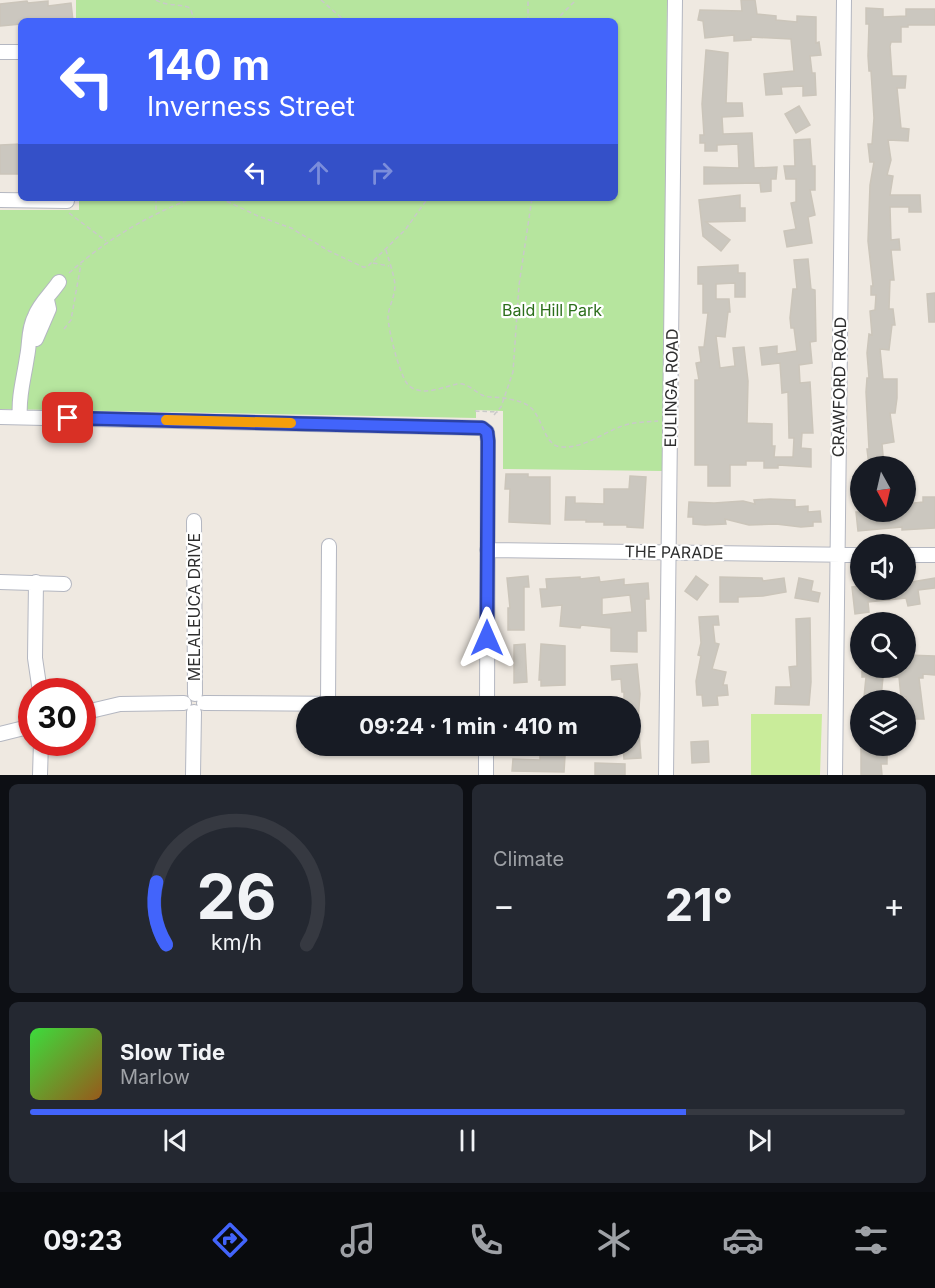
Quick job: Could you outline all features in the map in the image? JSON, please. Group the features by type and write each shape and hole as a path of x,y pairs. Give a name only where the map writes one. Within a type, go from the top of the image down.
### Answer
{"street":[{"name":"EULINGA ROAD","path":"666,775 675,0"},
{"name":"CRAWFORD ROAD","path":"835,775 844,0"},
{"path":"0,52 18,52"},
{"path":"0,201 69,207"},
{"path":"20,417 18,402 28,354 29,331 40,306 59,282"},
{"path":"0,417 482,428 487,432 488,441 487,696"},
{"name":"MELALEUCA DRIVE","path":"193,775 194,520"},
{"path":"328,696 329,546"},
{"name":"THE PARADE","path":"487,550 850,555"},
{"path":"916,555 935,555"},
{"path":"0,582 64,584"},
{"path":"36,582 35,658 38,678"},
{"path":"96,710 120,704 296,704"},
{"path":"0,734 18,730"},
{"path":"40,775 41,756"},
{"path":"486,756 486,775"}],"path":[{"path":"156,0 171,6 183,5 190,8 194,18"},
{"path":"321,0 342,18"},
{"path":"528,0 528,18"},
{"path":"558,18 576,0"},
{"path":"156,201 156,214"},
{"path":"59,282 106,242 156,214 186,201"},
{"path":"226,201 291,228 329,251 363,267 373,263 386,250 405,230 426,201"},
{"path":"494,415 499,412 513,372 519,285 532,201"},
{"path":"69,207 87,229 106,242"},
{"path":"386,250 395,283 388,316 401,372 408,385 415,389 434,391 464,384 484,396 522,402 540,418 550,442 556,447 576,446 637,422 670,421"},
{"path":"64,328 71,320 81,263"},
{"path":"373,263 390,266"},
{"path":"475,411 499,412"}],"green space":[{"name":"Bald Hill Park","path":"76,0 667,0 663,471 503,469 503,411 476,410 476,418 0,409 0,210 79,210 79,201 618,201 618,18 76,18"},
{"path":"751,714 822,714 820,775 751,775"}],"building":[{"path":"741,0 755,0 757,14 776,16 776,20 797,22 797,16 816,17 816,43 819,42 821,55 810,56 812,73 815,73 816,95 803,96 803,86 781,87 782,94 766,95 764,74 794,71 791,39 751,37 751,40 734,41 734,35 705,38 703,21 698,20 700,10 742,11"},
{"path":"48,1 48,6 71,3 73,18 18,18 18,24 0,26 0,4"},
{"path":"866,8 883,9 883,17 906,16 906,9 935,9 935,25 901,27 901,42 891,42 890,46 892,76 906,76 905,88 897,88 901,128 909,129 908,141 888,140 891,160 887,175 893,176 890,195 920,195 921,212 909,212 909,207 890,207 891,240 899,239 900,250 891,250 894,280 890,280 889,309 893,309 895,325 892,325 889,350 880,349 883,379 897,379 897,398 895,413 890,413 894,442 882,444 883,456 868,456 867,449 869,449 866,392 867,378 869,378 867,353 869,334 872,335 870,311 875,310 876,295 871,295 871,286 873,286 868,241 870,185 874,162 870,162 868,144 872,144 874,118 868,56 869,24 866,24"},
{"path":"706,50 728,53 726,103 742,103 743,116 722,117 723,134 752,133 754,168 777,167 776,179 771,179 771,191 761,192 760,183 704,184 704,167 739,168 738,144 717,145 717,151 705,151 705,143 700,143 700,135 704,135 702,104"},
{"path":"799,106 810,125 796,133 785,114"},
{"path":"810,139 812,166 815,166 815,190 810,190 815,215 808,217 812,243 787,247 784,231 796,229 791,203 796,202 796,179 786,179 784,166 795,166 794,140"},
{"path":"18,144 18,174 0,174 0,145"},
{"path":"740,195 740,208 745,208 745,221 706,222 730,240 721,251 703,236 699,200"},
{"path":"808,259 811,289 815,290 816,341 810,342 812,363 799,365 800,383 810,382 813,433 802,433 801,448 811,449 811,467 778,465 778,468 764,468 764,461 746,461 746,465 730,465 730,486 708,486 708,465 695,465 695,380 699,380 696,363 701,362 699,347 704,347 708,313 703,313 703,284 698,284 698,267 738,265 738,273 745,273 745,297 735,297 735,283 716,284 716,299 729,299 730,312 728,312 725,337 716,336 720,368 735,366 733,348 744,347 748,381 747,423 772,424 774,457 793,457 794,438 789,438 788,392 782,393 780,363 762,365 760,348 777,346 777,354 797,351 794,328 791,328 790,318 793,289 797,289 794,260"},
{"path":"935,293 935,322 929,322 927,294"},
{"path":"506,474 550,477 550,524 509,522 510,489 505,489"},
{"path":"630,476 646,477 643,528 604,525 604,522 586,522 586,520 565,520 566,497 575,497 575,503 604,504 604,489 629,489"},
{"path":"923,497 935,497 935,528 902,530 902,527 858,531 857,522 916,522 916,503 923,502"},
{"path":"754,500 795,500 795,507 808,506 808,512 820,511 821,522 813,522 813,526 801,527 776,524 749,525 725,519 726,524 705,525 693,524 693,517 688,517 689,502 743,501 755,504"},
{"path":"528,576 529,587 524,587 524,630 508,630 508,608 510,608 507,578"},
{"path":"696,576 708,585 697,600 685,591"},
{"path":"599,577 600,582 624,579 624,585 648,583 649,599 645,599 646,631 637,631 637,652 611,651 611,628 581,625 580,628 560,626 562,605 542,607 540,589 547,589 546,579","holes":["630,595 632,612 602,615 602,598"]},
{"path":"720,577 762,578 763,581 784,578 786,592 738,597 738,602 720,602"},
{"path":"799,578 813,581 811,591 820,593 818,602 795,598"},
{"path":"935,578 935,588 918,590 920,604 908,606 906,600 916,600 916,581"},
{"path":"853,600 887,600 868,602 869,612 855,612"},
{"path":"718,616 719,625 713,625 715,643 719,644 712,669 726,672 723,685 727,685 728,695 717,696 718,705 703,706 702,695 697,695 696,681 701,656 698,655 701,643 699,617"},
{"path":"810,618 809,705 775,704 776,687 791,687 789,667 797,666 796,619"},
{"path":"525,644 527,682 514,683 514,645"},
{"path":"541,644 565,646 565,685 541,686 541,680 539,680"},
{"path":"916,655 935,656 935,675 923,674 923,678 919,678 924,719 916,719 916,690 900,690 899,678 916,678"},
{"path":"637,664 640,696 624,696 621,679 612,680 611,666"},
{"path":"866,678 883,678 882,690 865,690"},
{"path":"708,741 709,762 692,763 691,742"},
{"path":"540,756 565,756 564,772 512,771 513,759 540,760"},
{"path":"624,756 641,756 641,758 624,759"},
{"path":"861,756 887,756 887,764 881,764 882,775 861,775"},
{"path":"595,763 625,764 625,775 595,775"}],"slow traffic":[{"path":"166,420 291,423"}],"route":[{"path":"68,418 485,429 488,441 487,638"}]}
